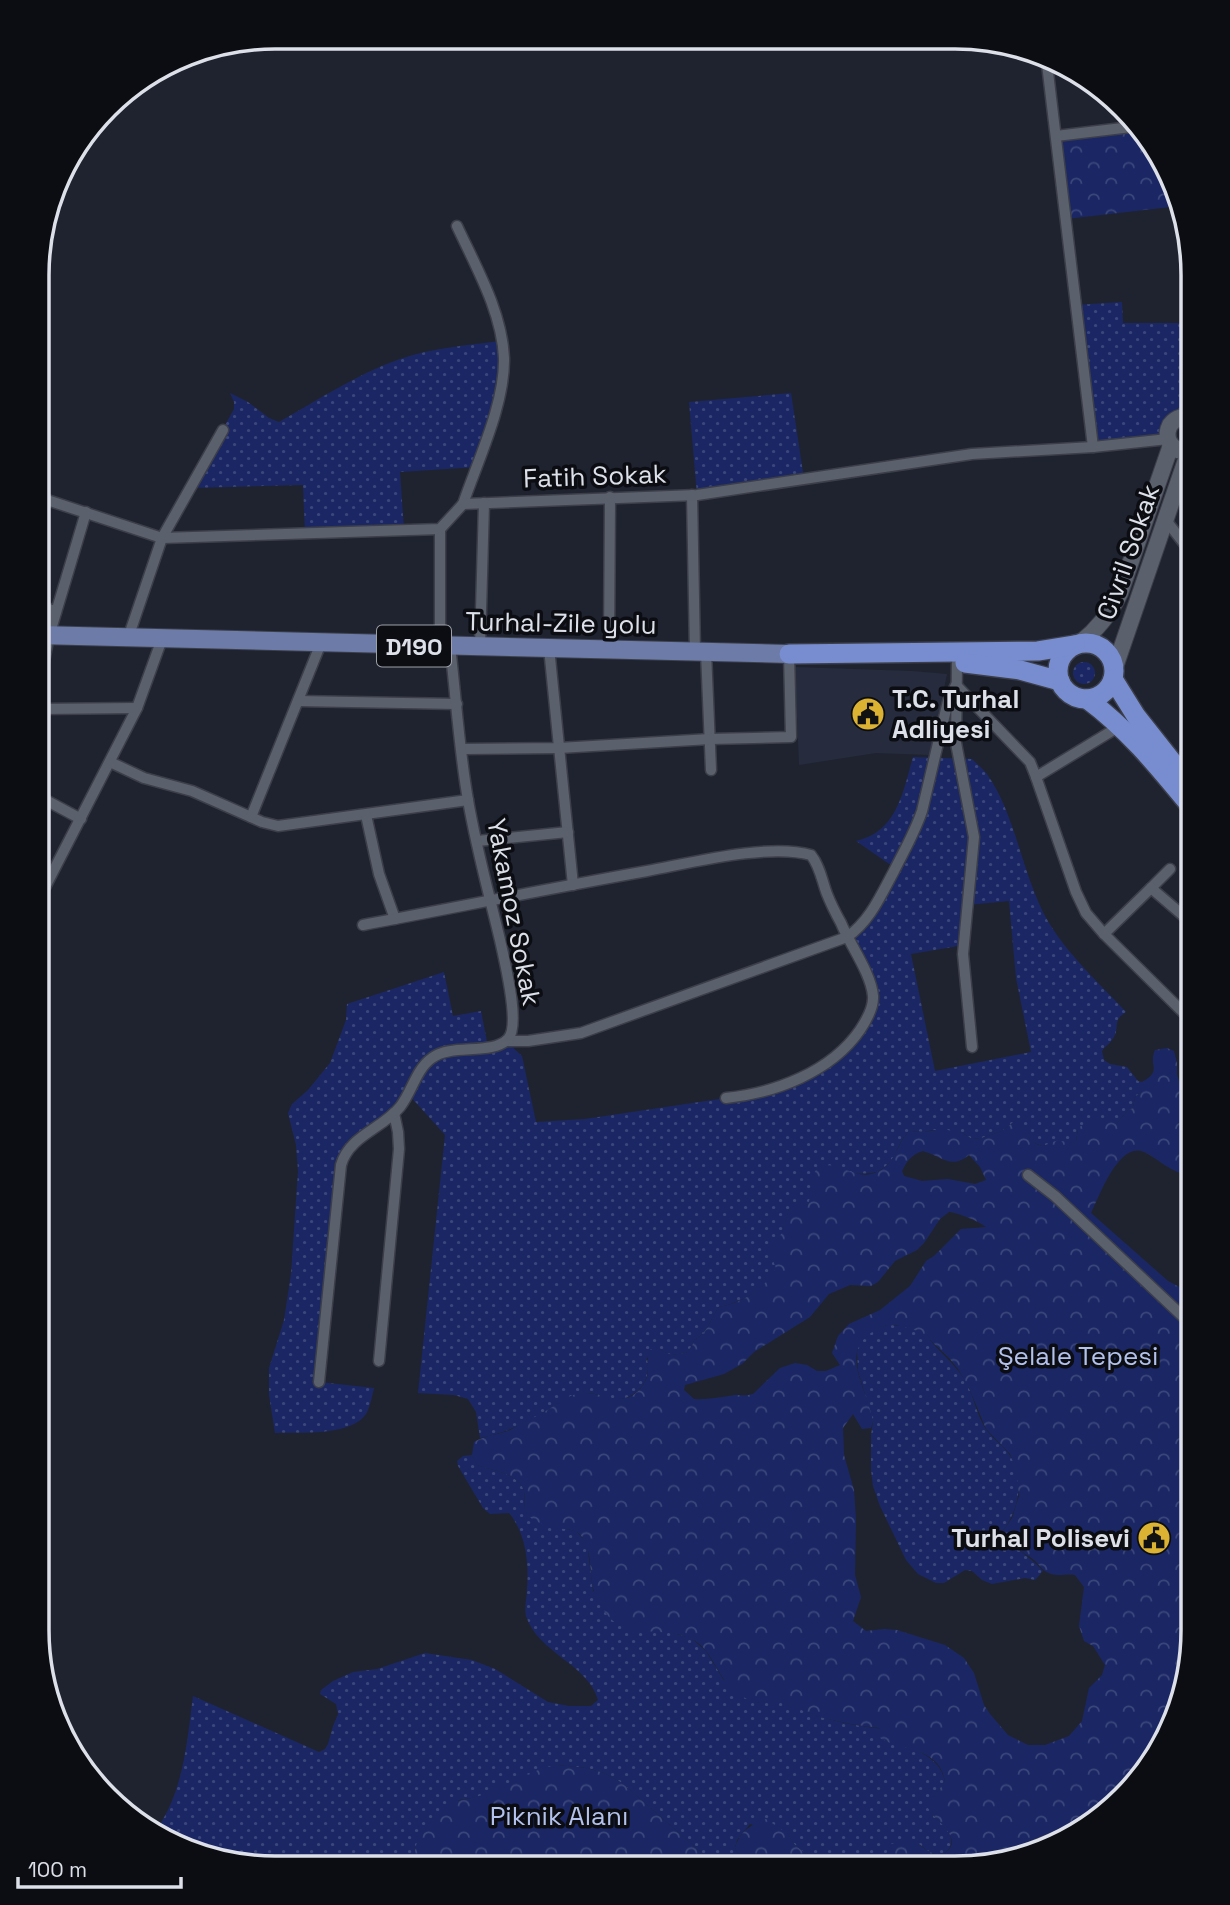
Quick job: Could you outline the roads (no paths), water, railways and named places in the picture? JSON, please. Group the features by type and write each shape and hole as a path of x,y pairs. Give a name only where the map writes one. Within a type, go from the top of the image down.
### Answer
{"highway":[{"path":"1090,643 1103,648 1112,660 1113,674 1108,688 1101,695 1087,699 1077,698 1069,693 1060,681 1058,667 1067,650 1077,644 1090,643"},
{"name":"D190","path":"789,654 1038,650 1077,644"},
{"name":"D190","path":"789,654 984,664 1060,681"},
{"path":"1113,674 1136,716 1181,773"},
{"path":"1087,699 1120,726 1181,794"}],"main road":[{"name":"Turhal-Zile yolu","path":"49,636 789,654"}],"street":[{"path":"1048,69 1093,447"},
{"path":"1056,136 1125,128"},
{"path":"49,500 162,538 440,529 463,504 496,410 504,358 495,312 457,226"},
{"path":"1181,418 1172,422 1168,429 1169,442 1177,450 1181,450"},
{"path":"128,638 162,538 223,430"},
{"name":"Fatih Sokak","path":"463,504 692,495 972,454 1169,442"},
{"name":"Civril Sokak","path":"1077,644 1104,620 1120,593 1169,442"},
{"name":"Civril Sokak","path":"1113,674 1181,478"},
{"path":"692,495 700,652 711,770"},
{"path":"609,649 610,497"},
{"path":"480,647 484,503"},
{"path":"49,625 56,612 86,512"},
{"path":"1166,519 1181,539"},
{"name":"Yakamoz Sokak","path":"319,1382 343,1156 351,1146 394,1113 409,1094 424,1065 432,1058 451,1051 485,1048 506,1041 513,1031 509,979 468,800 457,704 445,646 440,529"},
{"path":"49,609 56,612"},
{"path":"50,880 137,708 162,639"},
{"path":"251,817 321,643"},
{"path":"549,648 573,884"},
{"path":"462,749 559,748 792,737 789,654"},
{"path":"957,663 956,743 974,837 963,954 972,1047"},
{"path":"956,685 1027,758 1086,913 1181,1010"},
{"path":"506,1041 528,1041 581,1033 847,937 855,931 877,902 917,828 948,701 956,685"},
{"path":"298,701 457,704"},
{"path":"49,709 137,708"},
{"path":"1036,777 1120,726"},
{"path":"110,762 144,778 192,791 278,826 468,800"},
{"path":"49,802 81,819"},
{"path":"366,815 379,874 395,919"},
{"path":"477,841 568,832"},
{"path":"363,925 573,884 761,852 811,855 866,974 873,998 872,1008 852,1041 827,1063 767,1091 726,1098"},
{"path":"1104,934 1170,869"},
{"path":"1151,888 1181,914"},
{"path":"379,1361 399,1149 394,1113"},
{"path":"1028,1175 1055,1196 1181,1315"}],"place":[{"name":"T.C. Turhal Adliyesi","path":"868,714"},
{"name":"Turhal Polisevi","path":"1154,1538"}],"park label":[{"name":"Şelale Tepesi","path":"1078,1356"},
{"name":"Piknik Alanı","path":"559,1816"}]}
